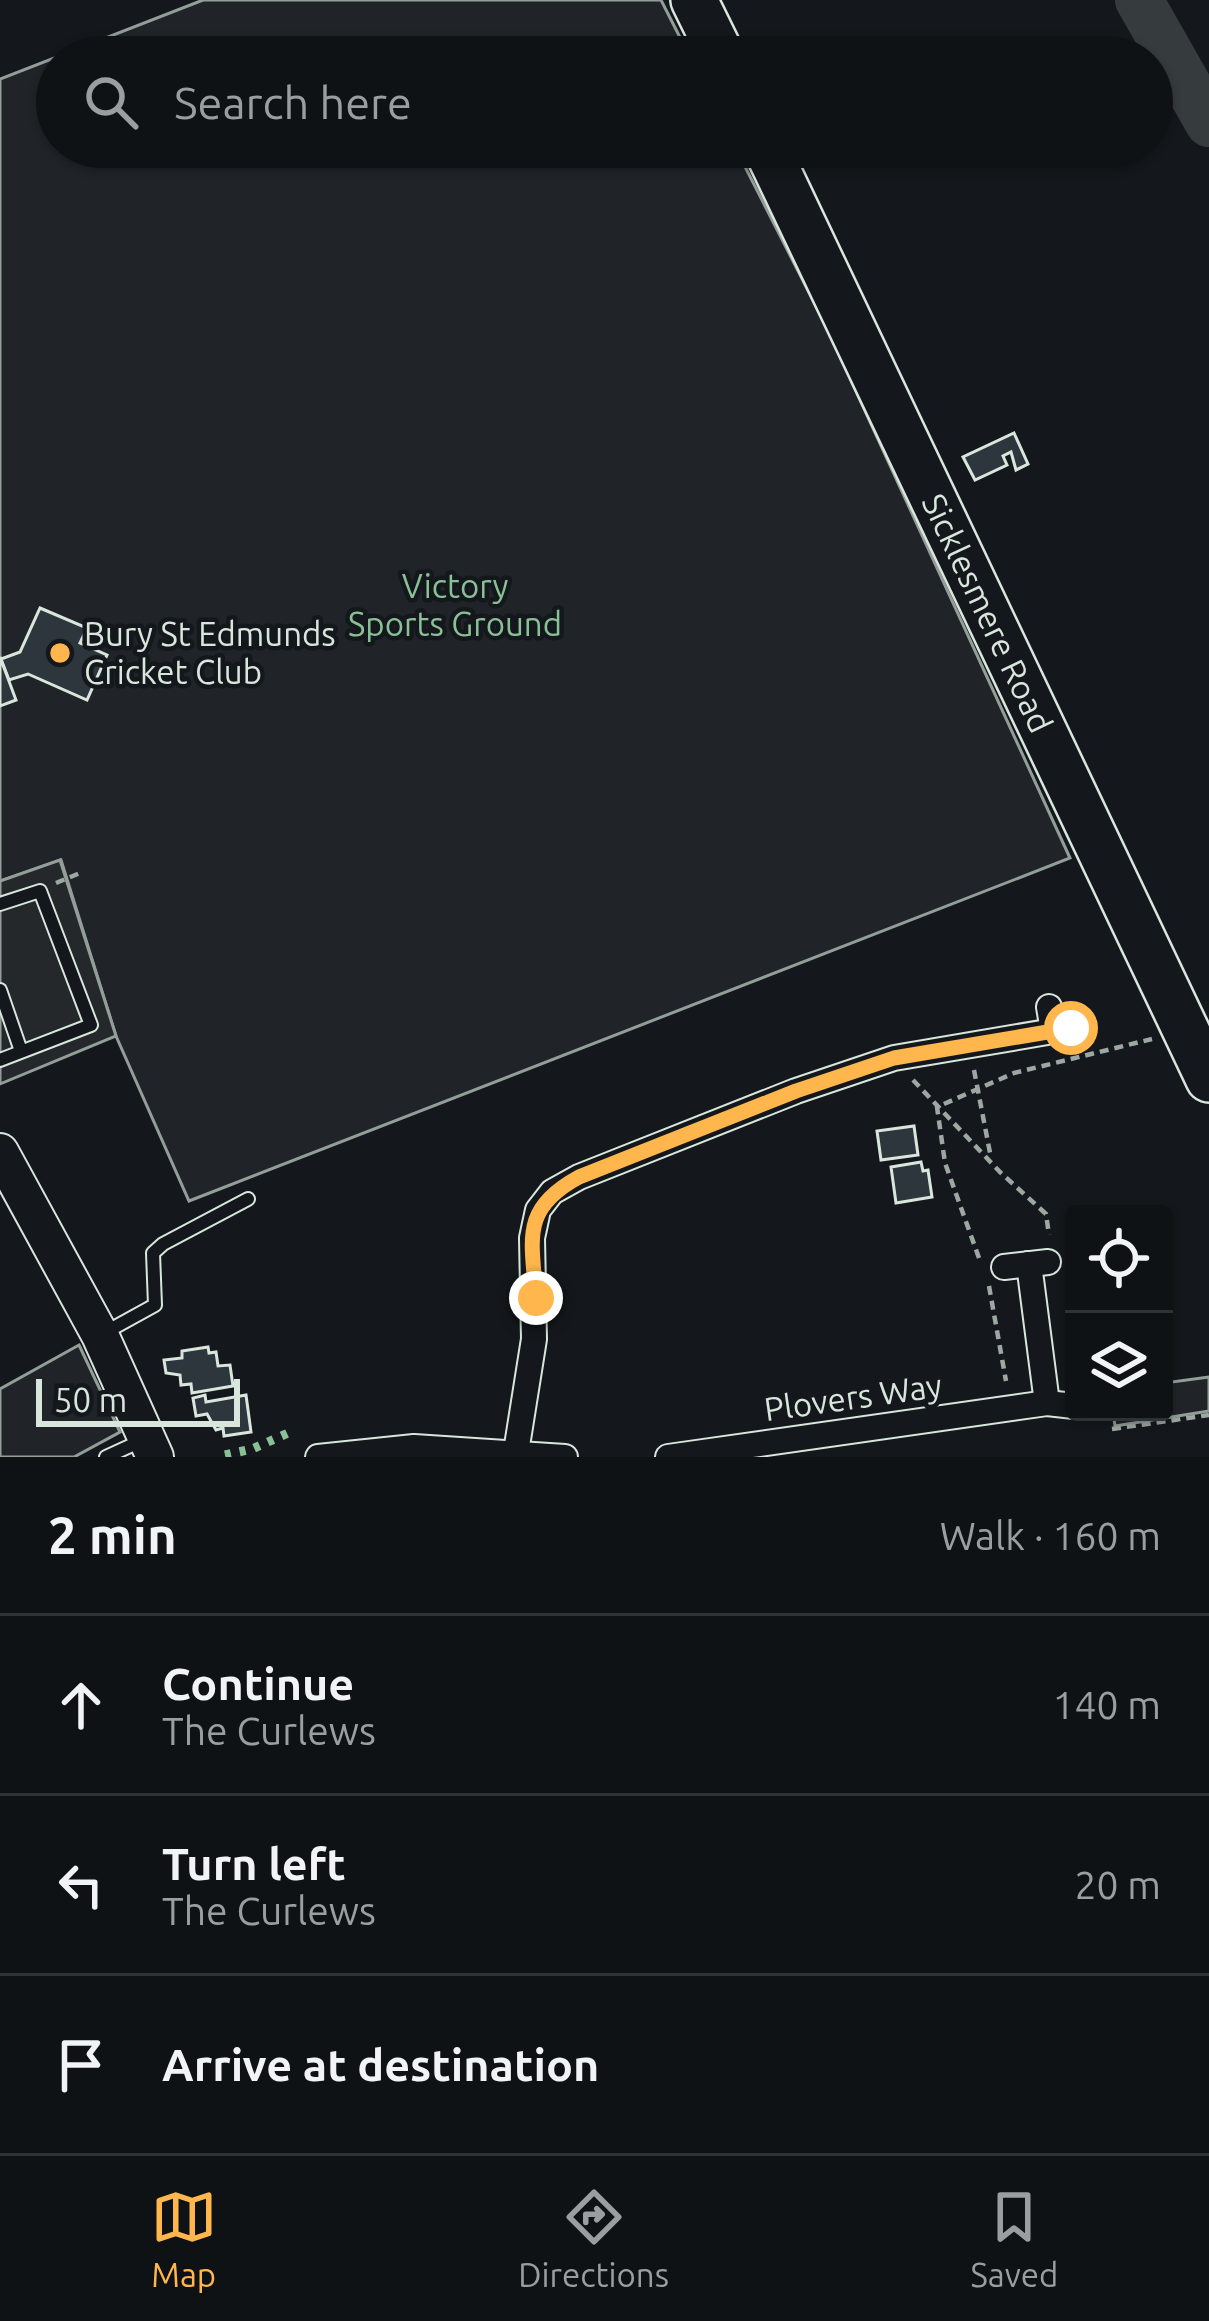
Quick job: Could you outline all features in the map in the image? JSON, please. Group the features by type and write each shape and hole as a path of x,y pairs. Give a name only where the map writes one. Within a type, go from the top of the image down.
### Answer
{"highway":[{"path":"694,0 712,36"},
{"name":"Sicklesmere Road","path":"776,168 1209,1079"}],"street":[{"path":"516,1452 535,1339 532,1238 538,1210 552,1192 796,1091 894,1058 1058,1022"},
{"path":"0,1152 100,1335 151,1448"},
{"path":"1027,1264 1047,1403"},
{"name":"Plovers Way","path":"668,1457 1047,1403 1065,1409"},
{"path":"318,1457 414,1447 565,1457"}],"lane":[{"path":"0,904 40,891 91,1025 0,1060"},
{"path":"0,990 21,1052"},
{"path":"100,1335 155,1305 153,1253 248,1199"},
{"path":"106,1457 151,1448"}],"path":[{"path":"937,1107 1014,1073 1187,1031"},
{"path":"970,1045 991,1158"},
{"path":"894,1058 1000,1172 1046,1214 1027,1264"},
{"path":"937,1107 945,1163 992,1296 1007,1409"},
{"path":"1173,1416 1209,1415"}],"green space":[{"name":"Victory Sports Ground","path":"203,0 661,0 679,36 110,36"},
{"name":"Victory Sports Ground","path":"36,65 36,168 746,168 827,328 1070,858 189,1201 116,1036 61,860 0,881 0,79"},
{"path":"79,1345 120,1432 74,1457 0,1457 0,1389"},
{"path":"1209,1377 1209,1411 1173,1417 1173,1382"}],"shaded area":[{"path":"60,860 116,1036 0,1084 0,881"}],"building":[{"path":"1014,433 1028,464 1016,470 1011,452 1003,456 1007,465 975,480 963,457"},
{"name":"Bury St Edmunds Cricket Club","path":"40,608 87,628 80,643 107,655 87,700 28,674 9,680 1,659 20,652"},
{"path":"0,657 16,700 0,706"},
{"path":"914,1126 918,1155 881,1160 877,1131"},
{"path":"921,1162 923,1171 928,1170 932,1197 896,1203 891,1167"},
{"path":"208,1347 209,1353 216,1352 218,1366 230,1365 233,1386 192,1393 191,1384 181,1385 180,1375 166,1373 164,1360"},
{"path":"205,1395 206,1402 246,1395 251,1432 224,1436 223,1428 216,1430 207,1414 196,1416 193,1398"}],"waterway":[{"path":"1139,0 1159,36"},
{"path":"1173,60 1209,123"}],"hedge":[{"path":"225,1455 295,1430"}],"place":[{"name":"Bury St Edmunds Cricket Club","path":"60,653"}],"route":[{"path":"536,1298 532,1238 538,1210 552,1192 579,1177 796,1091 894,1058 1071,1028"}]}
